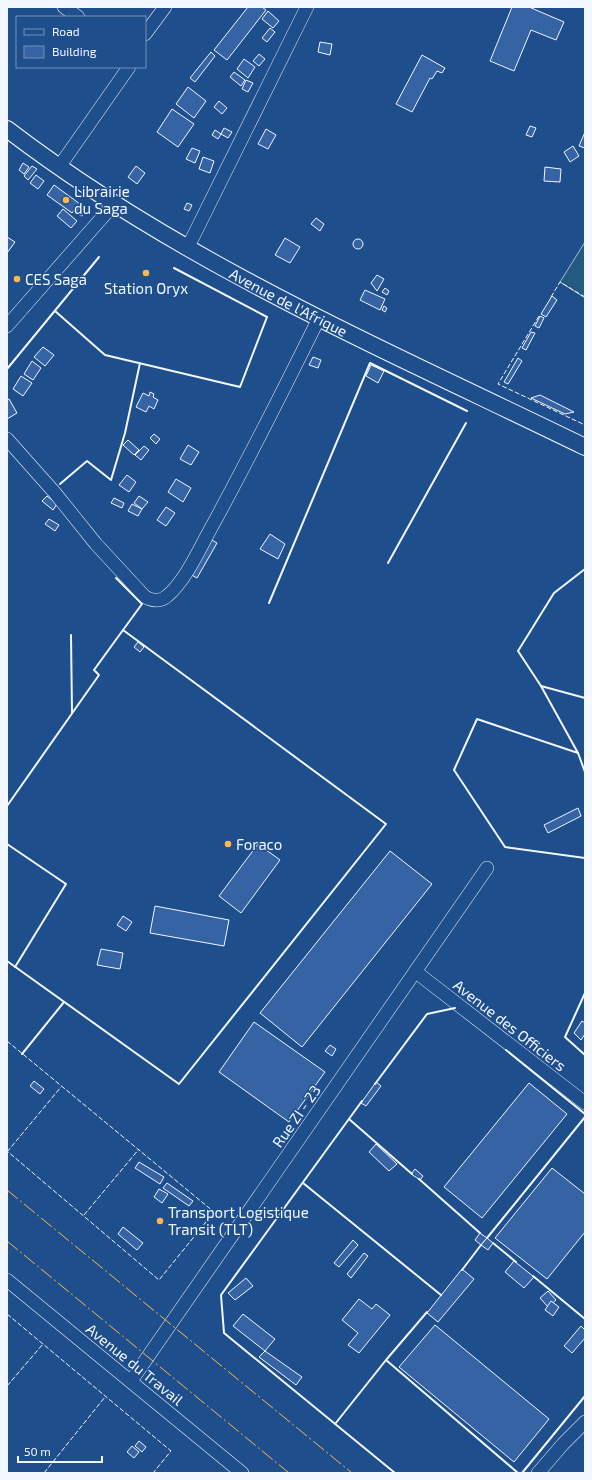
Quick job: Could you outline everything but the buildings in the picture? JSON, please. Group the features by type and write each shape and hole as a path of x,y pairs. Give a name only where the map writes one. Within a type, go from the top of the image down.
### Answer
{"main road":[{"name":"Avenue de l'Afrique","path":"7,130 114,204 187,249 319,318 585,447"}],"street":[{"path":"64,7 77,16"},
{"path":"146,33 165,7"},
{"path":"187,249 307,7"},
{"path":"59,167 128,68"},
{"path":"7,326 114,204"},
{"path":"7,439 55,493 96,544 145,597 152,601 160,600 167,596 177,585 195,558 268,420 319,318"},
{"name":"Rue ZI - 23","path":"131,1381 487,868"},
{"name":"Avenue des Officiers","path":"416,972 585,1103"},
{"name":"Avenue du Travail","path":"7,1280 242,1473"},
{"path":"538,1473 563,1444 585,1422"}],"shaded area":[{"path":"585,242 585,298 560,282"}],"fence":[{"path":"551,297 560,282 585,297"},
{"path":"539,316 498,384 585,425"},
{"path":"7,1041 214,1212 159,1280 7,1151"},
{"path":"7,1152 61,1087"},
{"path":"84,1215 139,1149"},
{"path":"7,1314 171,1451 153,1473"},
{"path":"7,1386 43,1344"},
{"path":"44,1473 105,1397"}],"wall":[{"path":"7,369 99,257"},
{"path":"55,311 105,355 240,387 267,317 174,268"},
{"path":"60,484 87,461 111,480 125,433 140,363"},
{"path":"269,603 370,363 467,411"},
{"path":"388,563 466,423"},
{"path":"585,569 554,593 518,651 541,686 585,698"},
{"path":"116,578 142,604 123,630"},
{"path":"7,806 99,675 94,670 123,630 386,824 179,1084 7,961"},
{"path":"71,635 72,713"},
{"path":"541,686 578,753 585,772"},
{"path":"578,753 477,719 454,770 505,847 585,858"},
{"path":"7,844 66,884 15,967"},
{"path":"585,993 565,1037 585,1055"},
{"path":"22,1054 64,1002"},
{"path":"375,1084 427,1014 455,1008"},
{"path":"506,1050 585,1114"},
{"path":"362,1101 221,1295 224,1333 395,1473"},
{"path":"487,1238 585,1117"},
{"path":"349,1119 412,1174"},
{"path":"419,1179 480,1233"},
{"path":"303,1183 441,1295"},
{"path":"493,1243 516,1262"},
{"path":"462,1270 481,1245"},
{"path":"533,1276 585,1319"},
{"path":"335,1424 386,1360 427,1312"},
{"path":"386,1360 518,1473"},
{"path":"522,1473 585,1396"}],"power":[{"path":"7,1190 352,1473"},
{"path":"7,1241 289,1473"}],"place":[{"name":"Librairie du Saga","path":"66,200"},
{"name":"Station Oryx","path":"146,273"},
{"name":"CES Saga","path":"17,279"},
{"name":"Foraco","path":"228,844"},
{"name":"Transport Logistique Transit (TLT)","path":"160,1221"}]}
